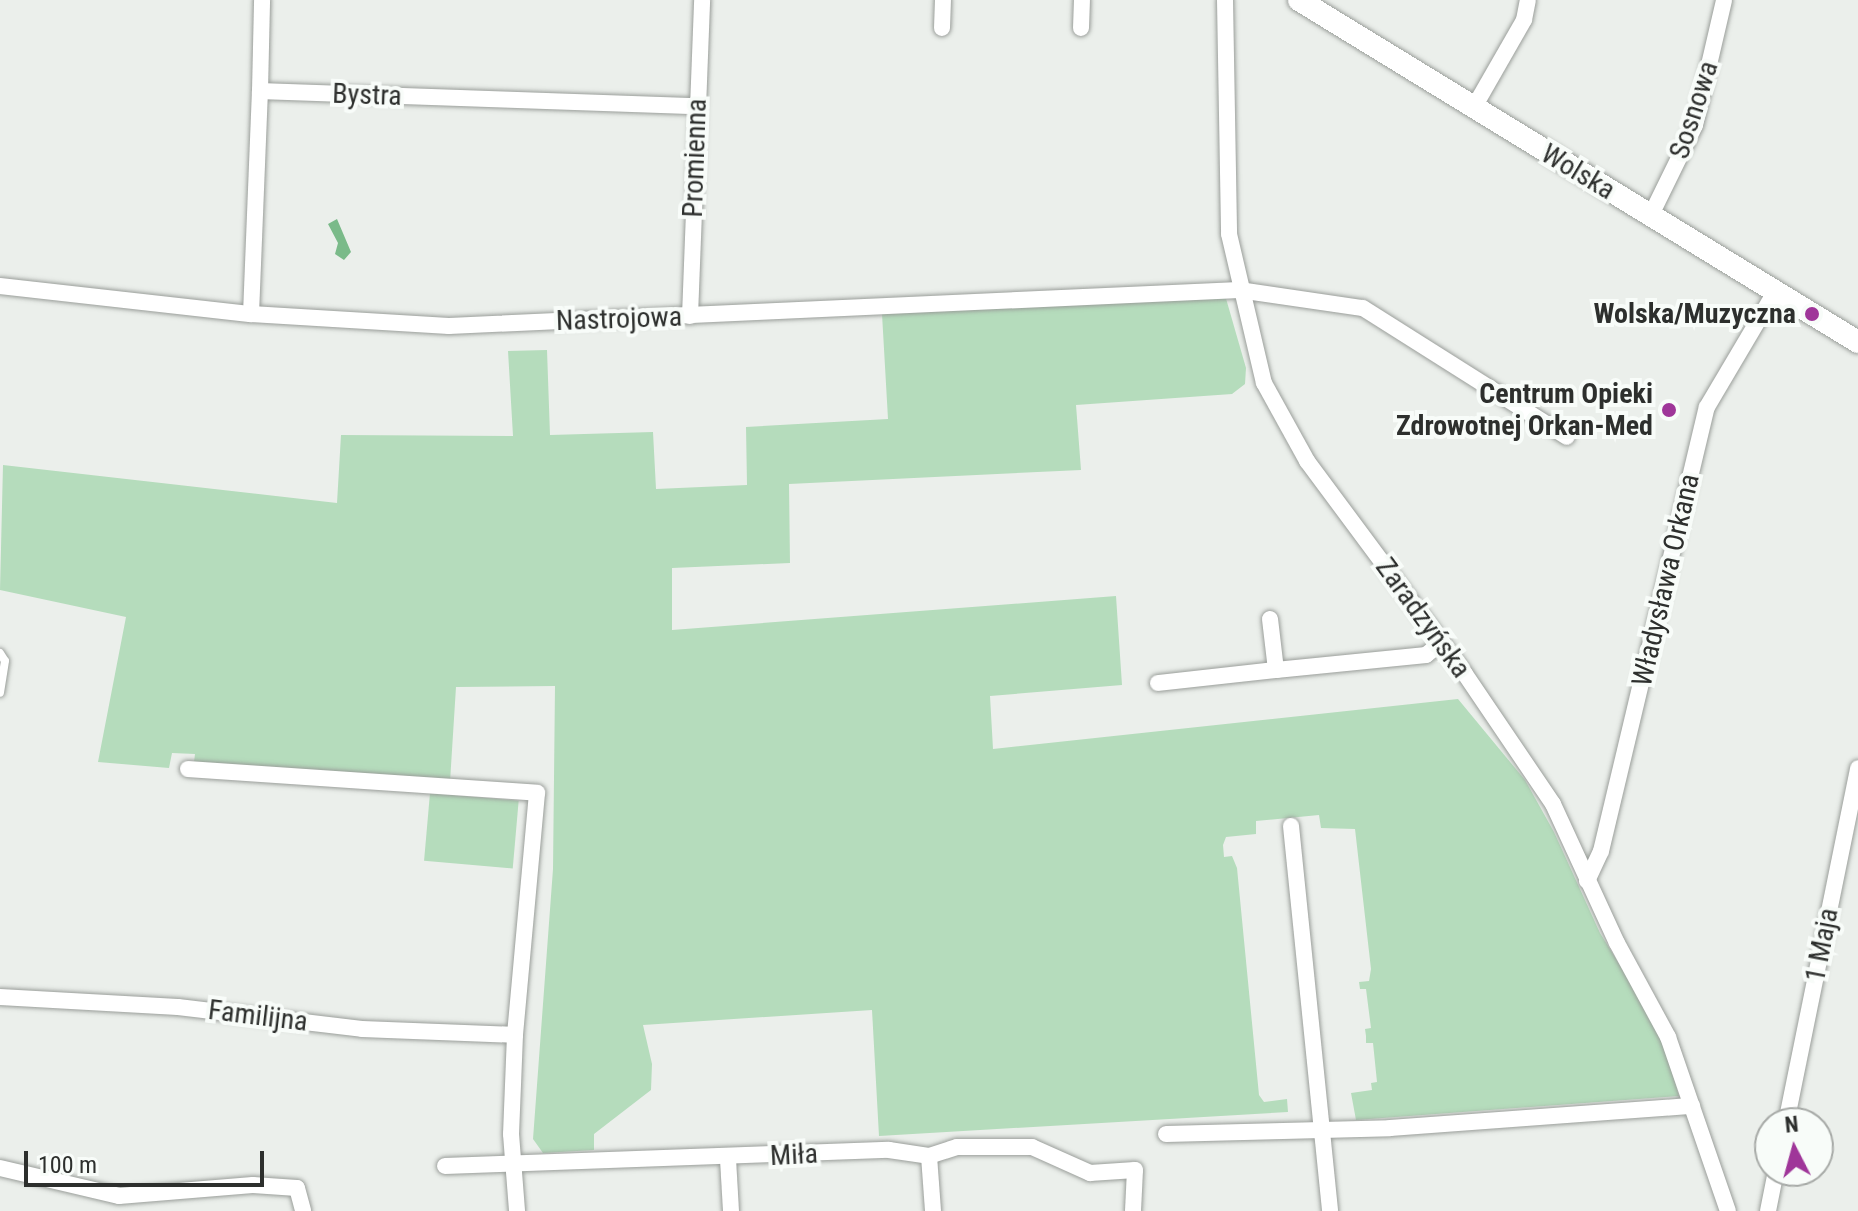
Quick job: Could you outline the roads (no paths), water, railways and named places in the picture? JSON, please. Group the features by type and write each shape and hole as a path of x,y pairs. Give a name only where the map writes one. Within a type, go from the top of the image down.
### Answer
{"street":[{"path":"251,314 262,0"},
{"name":"Promienna","path":"690,316 702,0"},
{"path":"942,28 943,0"},
{"path":"1081,28 1082,0"},
{"name":"Zaradzyńska","path":"1225,0 1226,180 1239,290 1264,383 1307,461 1442,642 1553,804 1587,881 1652,999 1728,1211"},
{"name":"Wolska","path":"1299,0 1858,342"},
{"path":"1473,109 1524,20 1528,0"},
{"name":"Sosnowa","path":"1651,215 1695,125 1724,0"},
{"name":"Bystra","path":"260,91 696,106"},
{"name":"Nastrojowa","path":"0,286 251,314 449,326 1239,290 1363,308 1567,437"},
{"name":"Władysława Orkana","path":"1587,881 1599,859 1707,407 1775,292"},
{"path":"1270,619 1276,670"},
{"path":"1158,683 1426,655 1442,642"},
{"name":"1 Maja","path":"1789,1107 1858,768"},
{"path":"188,769 537,793 515,1035 514,1163 517,1211"},
{"path":"1291,826 1325,1129 1330,1211"},
{"name":"Familijna","path":"0,997 178,1007 362,1029 515,1035"},
{"path":"1166,1134 1325,1129 1692,1106"},
{"name":"Miła","path":"445,1166 612,1162 680,1155 728,1159 889,1150 929,1156 957,1147 1032,1147 1090,1173 1135,1170 1133,1211"},
{"path":"929,1156 933,1211"},
{"path":"728,1159 731,1211"},
{"path":"0,1168 97,1192 134,1197 253,1185 297,1188 303,1211"},
{"path":"1768,1211 1773,1187"},
{"path":"97,1192 100,1211"}],"lane":[{"path":"0,653 5,661 0,693"}],"place":[{"name":"Wolska/Muzyczna","path":"1812,314"},
{"name":"Centrum Opieki Zdrowotnej Orkan-Med","path":"1669,410"}]}
